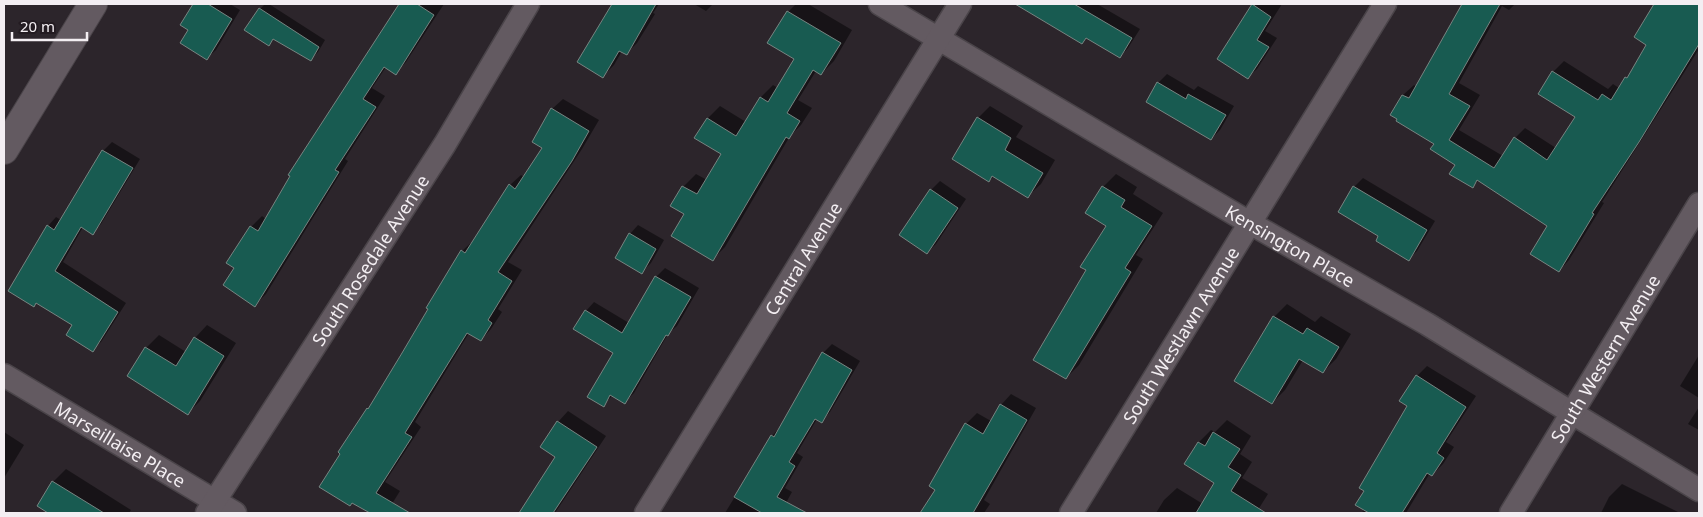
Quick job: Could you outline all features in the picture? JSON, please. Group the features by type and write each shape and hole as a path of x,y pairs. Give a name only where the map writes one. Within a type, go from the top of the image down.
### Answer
{"street":[{"path":"4,150 93,4"},
{"name":"South Rosedale Avenue","path":"211,507 439,152 528,4"},
{"name":"Kensington Place","path":"880,4 1427,324 1699,490"},
{"name":"Central Avenue","path":"646,513 960,4"},
{"name":"South Westlawn Avenue","path":"1071,513 1385,4"},
{"name":"South Western Avenue","path":"1511,513 1699,204"},
{"name":"Marseillaise Place","path":"4,375 211,507 235,513"}],"building":[{"path":"193,4 208,4 232,19 207,60 180,43 188,30 180,25"},
{"path":"399,4 417,4 434,15 396,75 384,67 363,99 376,107 335,170 339,172 255,307 223,285 234,268 226,263 250,226 258,231 290,176 288,175"},
{"path":"612,4 656,4 627,55 619,51 603,78 577,62"},
{"path":"1015,4 1074,4 1132,38 1120,58 1086,38 1082,44"},
{"path":"1252,4 1271,17 1257,40 1269,47 1248,79 1217,59"},
{"path":"1462,4 1500,4 1449,94 1470,106 1449,140 1494,168 1514,137 1547,160 1575,117 1538,94 1552,71 1598,100 1602,94 1611,100 1625,77 1627,78 1646,45 1634,37 1654,4 1699,4 1699,44 1639,142 1592,213 1594,214 1559,272 1530,254 1547,226 1477,180 1473,188 1449,174 1455,165 1430,149 1434,144 1396,121 1397,119 1390,115 1402,95 1409,98"},
{"path":"259,8 319,47 311,61 273,39 269,46 244,30"},
{"path":"787,11 841,43 821,75 813,70 787,113 800,121 789,139 786,137 713,261 671,236 684,214 670,206 682,186 697,194 721,154 694,138 707,118 736,136 760,97 768,102 794,59 767,43"},
{"path":"1157,82 1186,99 1188,94 1226,115 1211,140 1146,102"},
{"path":"551,108 589,131 572,161 498,272 512,281 488,320 492,323 481,341 467,333 405,433 412,437 376,493 410,513 370,513 352,503 350,506 319,487 340,454 338,452 368,409 402,353 428,309 426,308 461,250 465,253 509,184 515,189 542,148 532,142"},
{"path":"977,117 1011,138 1005,150 1043,173 1028,198 992,176 989,182 952,159"},
{"path":"102,150 133,168 93,235 81,227 55,271 118,312 93,352 66,335 72,325 36,303 34,307 8,291 47,225 54,230"},
{"path":"1102,186 1125,200 1121,207 1152,226 1125,268 1131,272 1066,379 1033,360 1086,270 1080,267 1106,226 1085,213"},
{"path":"1353,186 1427,230 1409,261 1376,241 1378,236 1338,212"},
{"path":"930,189 958,208 927,254 899,235"},
{"path":"629,233 656,249 642,274 615,258"},
{"path":"655,276 691,297 625,404 610,395 604,407 587,397 613,353 573,329 585,310 622,333"},
{"path":"1273,316 1303,334 1307,328 1339,347 1323,373 1299,359 1272,404 1234,381"},
{"path":"194,337 224,356 188,415 127,376 145,347 176,366"},
{"path":"822,352 852,370 822,423 815,419 789,462 795,466 777,497 807,513 762,513 734,497 771,435 774,437"},
{"path":"1416,375 1466,407 1437,453 1444,458 1432,476 1427,473 1402,513 1369,513 1355,505 1364,491 1359,488 1407,406 1399,401"},
{"path":"1000,404 1027,420 973,513 920,513 935,490 929,486 965,423 983,434"},
{"path":"557,421 597,447 553,513 519,513 555,457 540,447"},
{"path":"1213,432 1240,449 1228,467 1241,475 1231,491 1266,513 1196,513 1214,483 1184,464 1198,442 1205,446"},
{"path":"52,481 104,513 48,513 37,506"}]}
